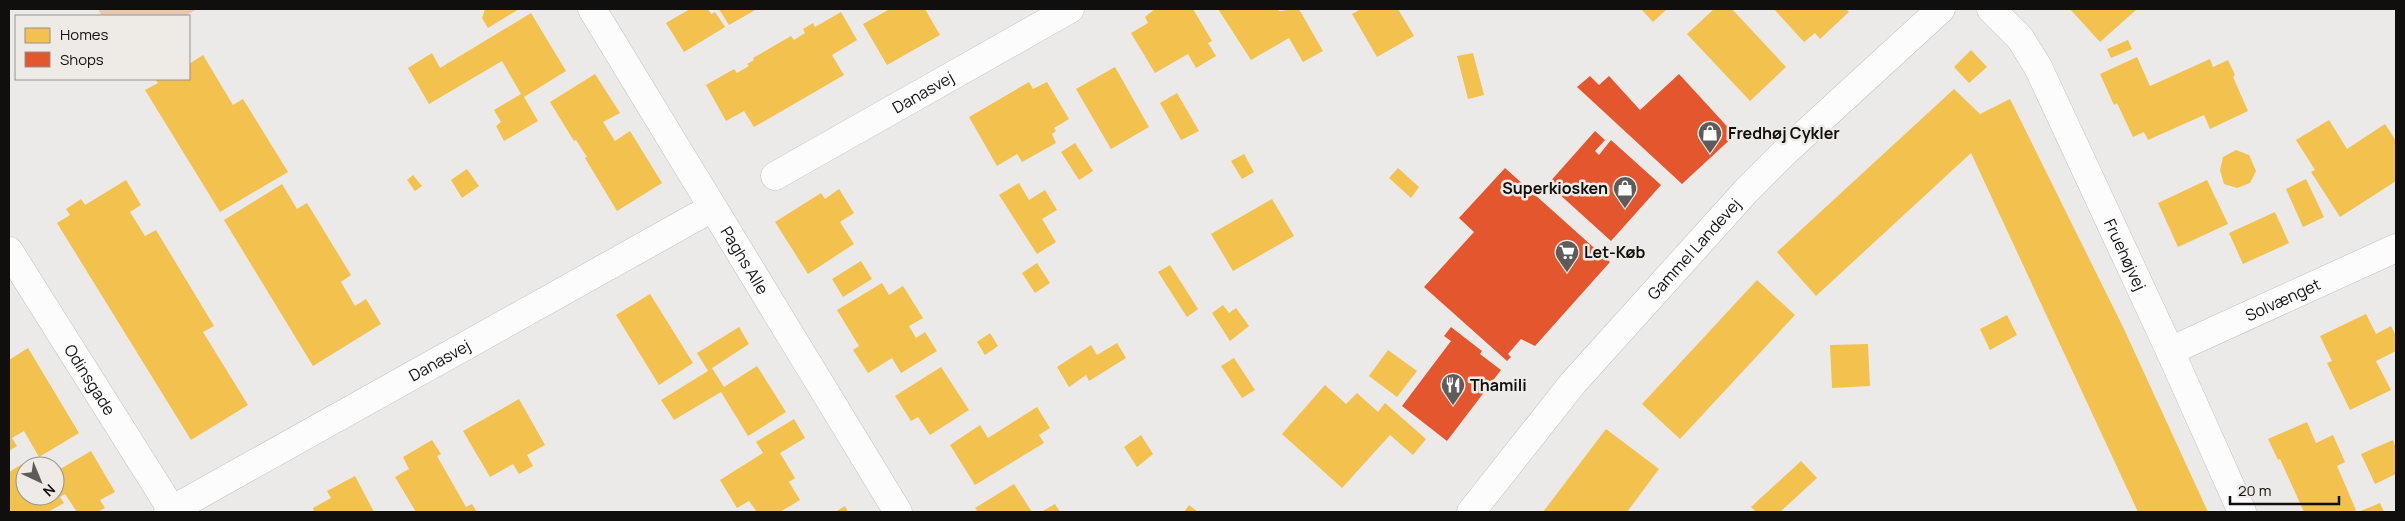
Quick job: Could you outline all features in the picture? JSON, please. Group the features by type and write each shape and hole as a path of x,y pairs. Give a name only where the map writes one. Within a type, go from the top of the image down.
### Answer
{"street":[{"name":"Paghs Alle","path":"592,9 898,512"},
{"name":"Danasvej","path":"776,176 1070,9"},
{"name":"Gammel Landevej","path":"1471,512 1573,383 1746,191 1785,152 1940,9"},
{"name":"Fruehøjvej","path":"1991,9 2020,38 2038,67 2170,351 2242,512"},
{"name":"Danasvej","path":"170,511 712,208"},
{"name":"Solvænget","path":"2170,351 2396,248"},
{"name":"Odinsgade","path":"9,251 170,511"}],"shaded area":[{"path":"98,9 197,9 187,15 101,15"}],"building: Homes":[{"path":"485,9 519,9 488,28 482,18"},
{"path":"690,9 708,9 711,14 715,12 725,27 684,52 666,23"},
{"path":"719,9 757,9 729,25"},
{"path":"890,9 925,9 940,35 887,65 863,24"},
{"path":"1155,9 1193,9 1212,41 1208,43 1216,56 1196,68 1188,54 1155,73 1131,33 1148,23 1145,17"},
{"path":"1218,9 1278,9 1279,11 1299,9 1323,51 1303,62 1289,38 1251,60"},
{"path":"1361,9 1398,9 1414,36 1377,57 1352,14"},
{"path":"1641,9 1667,9 1653,22"},
{"path":"1714,9 1732,9 1786,67 1750,101 1687,34"},
{"path":"1774,9 1846,9 1849,12 1820,39 1815,33 1804,42"},
{"path":"2070,9 2137,9 2100,42"},
{"path":"841,12 857,40 832,55 844,75 754,127 744,111 726,121 706,85 734,69 737,73 749,66 747,64 754,60 753,58 791,36 794,40 805,33 803,29 813,23 815,27"},
{"path":"531,13 566,71 524,97 538,121 504,141 496,126 501,122 494,110 521,94 502,61 429,104 408,68 432,53 440,68"},
{"path":"2128,40 2132,49 2111,58 2107,49"},
{"path":"1971,50 1987,67 1969,83 1954,67"},
{"path":"1473,53 1484,95 1468,99 1457,56"},
{"path":"203,55 233,105 243,99 288,172 220,212 145,90 158,83 156,80 190,80 190,63"},
{"path":"2137,57 2150,86 2210,59 2213,67 2228,60 2235,75 2233,77 2248,111 2210,129 2204,115 2148,140 2144,132 2133,137 2117,103 2114,105 2100,74"},
{"path":"1115,67 1149,127 1111,149 1076,89"},
{"path":"595,74 620,113 603,122 615,141 630,131 662,183 617,211 585,158 587,157 576,140 574,141 550,102"},
{"path":"1029,82 1033,89 1047,82 1069,119 1054,128 1056,131 1052,134 1056,143 1022,162 1017,154 997,166 969,117"},
{"path":"1954,89 1980,114 2010,99 2123,327 2208,512 2138,512 1971,153 1816,296 1777,252"},
{"path":"1177,93 1199,131 1181,140 1160,103"},
{"path":"2329,120 2347,149 2385,124 2396,141 2396,181 2340,217 2311,172 2315,170 2296,140"},
{"path":"1075,143 1093,171 1079,180 1061,152"},
{"path":"2236,150 2249,155 2256,171 2250,183 2237,188 2224,184 2220,170 2223,157"},
{"path":"1244,154 1254,172 1242,179 1231,161"},
{"path":"1398,168 1419,187 1411,198 1389,178"},
{"path":"467,169 479,186 462,198 451,180"},
{"path":"413,175 422,186 415,191 407,180"},
{"path":"2306,179 2324,217 2303,227 2286,189"},
{"path":"126,180 141,205 130,212 145,236 156,230 214,326 203,332 248,405 191,440 57,223 70,215 66,209 81,199 85,205"},
{"path":"2207,180 2228,224 2178,247 2158,203"},
{"path":"1019,183 1029,200 1045,190 1057,210 1042,219 1056,242 1037,254 999,195"},
{"path":"282,184 297,209 307,203 351,275 341,282 355,306 366,299 381,324 313,366 224,220"},
{"path":"839,189 854,213 840,222 854,244 808,274 775,222 821,193 825,199"},
{"path":"1272,199 1294,236 1233,271 1211,234"},
{"path":"2275,212 2289,243 2243,264 2229,233"},
{"path":"861,261 872,279 843,297 832,279"},
{"path":"1037,263 1050,283 1035,293 1022,273"},
{"path":"1170,265 1198,309 1187,317 1158,272"},
{"path":"1757,280 1795,315 1680,439 1642,404"},
{"path":"882,283 889,295 903,286 923,318 909,326 916,338 925,332 937,351 901,373 892,358 868,373 853,350 859,346 837,310"},
{"path":"650,294 693,363 659,385 616,315"},
{"path":"1223,305 1229,313 1236,308 1249,326 1230,341 1212,313"},
{"path":"2366,314 2376,334 2391,326 2396,336 2396,351 2376,361 2391,390 2350,410 2327,363 2332,361 2320,336"},
{"path":"2007,315 2017,335 1990,350 1980,329"},
{"path":"739,327 749,344 712,368 724,387 757,366 786,412 748,436 721,392 674,420 661,400 708,371 697,353"},
{"path":"990,333 998,346 985,355 977,342"},
{"path":"1117,343 1126,358 1089,381 1086,375 1069,387 1057,367 1091,345 1097,355"},
{"path":"1868,344 1870,386 1832,388 1830,345"},
{"path":"28,348 79,433 38,456 24,431 12,438 17,446 9,451 9,360"},
{"path":"1388,350 1417,371 1397,397 1369,376"},
{"path":"1234,358 1255,390 1242,398 1221,366"},
{"path":"941,367 969,410 930,435 918,417 911,421 895,396"},
{"path":"1325,385 1346,404 1357,393 1378,412 1385,403 1426,439 1413,455 1390,435 1342,488 1282,434"},
{"path":"519,399 545,445 527,455 533,466 519,474 513,464 490,477 463,431"},
{"path":"1037,407 1050,428 1039,435 1044,443 975,485 950,445 980,425 988,438"},
{"path":"794,419 805,438 780,453 795,478 789,482 800,500 780,512 757,512 749,501 737,508 720,480 763,453 756,442"},
{"path":"2307,422 2316,443 2333,435 2345,462 2337,466 2356,510 2352,512 2304,512 2280,459 2278,460 2268,439"},
{"path":"1606,429 1659,469 1627,512 1543,512"},
{"path":"1141,435 1153,454 1137,467 1124,447"},
{"path":"432,440 441,454 437,456 466,507 472,504 477,512 416,512 395,477 409,469 403,457"},
{"path":"2393,440 2396,449 2396,474 2375,484 2361,454"},
{"path":"91,451 115,492 100,500 105,508 97,512 77,512 65,494 65,466"},
{"path":"1801,461 1817,478 1780,512 1756,512 1751,507"},
{"path":"15,468 15,506 59,506 48,512 9,512 9,472"},
{"path":"355,476 374,512 312,512 314,511 313,508 331,498 327,491"},
{"path":"1014,484 1032,512 978,512 975,508"},
{"path":"2380,503 2384,512 2358,512"},
{"path":"1055,504 1060,512 1041,512"},
{"path":"1189,505 1198,512 1184,512"},
{"path":"845,506 848,512 835,512"}],"building: Shops":[{"path":"1679,74 1735,135 1682,184 1577,87 1590,76 1599,85 1609,76 1640,110"},
{"path":"1595,131 1605,140 1595,151 1599,155 1611,140 1661,185 1611,241 1548,184"},
{"path":"1505,168 1610,262 1535,346 1521,339 1508,354 1511,357 1507,361 1424,287 1474,232 1459,218"},
{"path":"1451,327 1482,351 1480,354 1501,370 1447,441 1402,406 1451,341 1444,336"}],"place":[{"name":"Fredhøj Cykler","path":"1710,154"},
{"name":"Superkiosken","path":"1625,209"},
{"name":"Let-Køb","path":"1567,273"},
{"name":"Thamili","path":"1453,406"}]}
